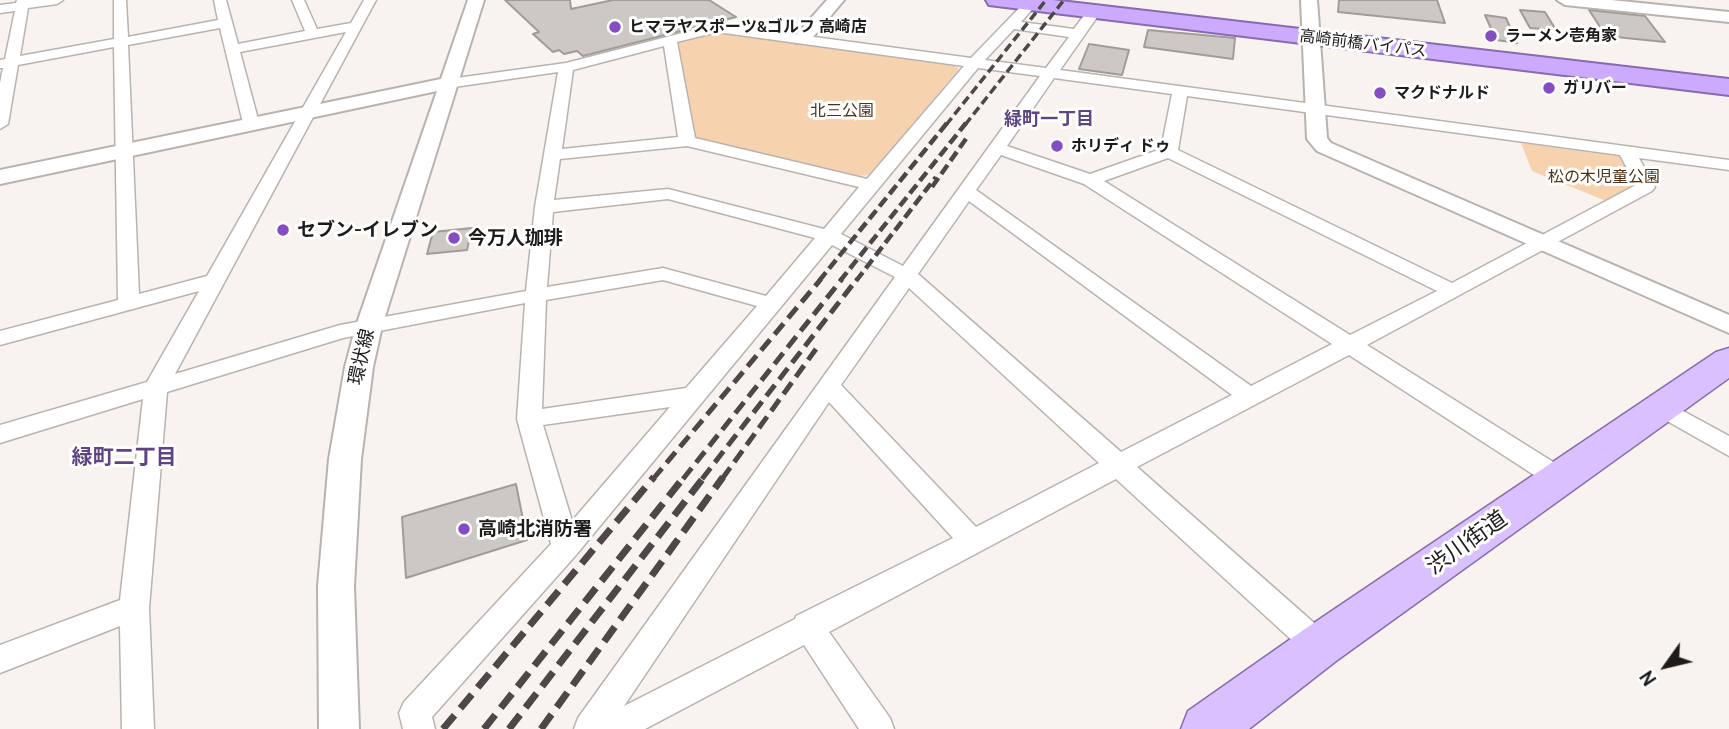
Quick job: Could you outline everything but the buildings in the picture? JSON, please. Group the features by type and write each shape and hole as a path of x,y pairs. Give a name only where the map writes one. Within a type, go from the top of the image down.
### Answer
{"highway":[{"name":"高崎前橋バイパス","path":"997,0 1093,13 1312,33 1729,78"},
{"name":"高崎前橋バイパス","path":"1056,0 1729,87"}],"main road":[{"name":"渋川街道","path":"1221,725 1319,646 1729,360"}],"street":[{"path":"0,9 22,3 57,0"},
{"path":"120,0 128,303"},
{"path":"220,0 251,123"},
{"path":"298,0 312,33"},
{"path":"138,729 134,608 156,387 370,0"},
{"name":"環状線","path":"339,729 335,666 337,573 351,410 369,326 476,0"},
{"path":"802,39 836,0"},
{"path":"1309,0 1317,139 1324,147 1729,325"},
{"path":"1565,0 1729,17"},
{"path":"0,124 6,63 22,3"},
{"path":"419,729 415,713 566,547 974,63 1031,4"},
{"path":"590,729 828,386 1093,13"},
{"path":"6,63 226,23"},
{"path":"1012,25 1079,34"},
{"path":"233,49 355,26"},
{"path":"0,177 447,83 566,67 717,29 1729,165"},
{"path":"670,40 687,141"},
{"path":"566,67 544,207 529,419 566,547"},
{"path":"1169,152 1180,92"},
{"path":"551,155 687,141 871,185"},
{"path":"997,148 1090,180 1560,479"},
{"path":"1090,180 1169,152 1451,290"},
{"path":"613,729 807,625 1543,244 1646,187 1627,152"},
{"path":"966,191 1249,396"},
{"path":"544,207 668,194 830,236 908,276 1319,646"},
{"path":"0,434 369,326 536,295 663,274 772,304"},
{"path":"0,338 213,281"},
{"path":"828,386 972,541"},
{"path":"529,419 694,395"},
{"path":"1661,407 1729,447"},
{"path":"0,659 134,608"},
{"path":"807,625 878,729"}],"green space":[{"name":"北三公園","path":"719,32 954,65 959,69 869,175 858,176 699,141 693,137 677,42"},
{"name":"松の木児童公園","path":"1521,143 1623,157 1637,184 1606,201 1532,171"}],"railway":[{"path":"946,125 1046,0"},
{"path":"965,125 1064,0"},
{"path":"819,281 947,123"},
{"path":"840,281 966,123"},
{"path":"932,187 968,136"},
{"path":"856,281 936,177"},
{"path":"653,479 821,279"},
{"path":"683,479 842,279"},
{"path":"702,479 857,279"},
{"path":"722,479 816,349"},
{"path":"443,729 654,477"},
{"path":"484,729 684,477"},
{"path":"509,729 704,477"},
{"path":"541,729 723,477"}],"place":[{"name":"ヒマラヤスポーツ&ゴルフ 高崎店","path":"615,27"},
{"name":"ラーメン壱角家","path":"1491,36"},
{"name":"ガリバー","path":"1549,88"},
{"name":"マクドナルド","path":"1380,93"},
{"name":"ホリディ ドゥ","path":"1057,146"},
{"name":"セブン-イレブン","path":"283,230"},
{"name":"今万人珈琲","path":"454,238"},
{"name":"高崎北消防署","path":"464,529"}],"district":[{"name":"緑町一丁目","path":"1049,120"},
{"name":"緑町二丁目","path":"124,458"}]}
